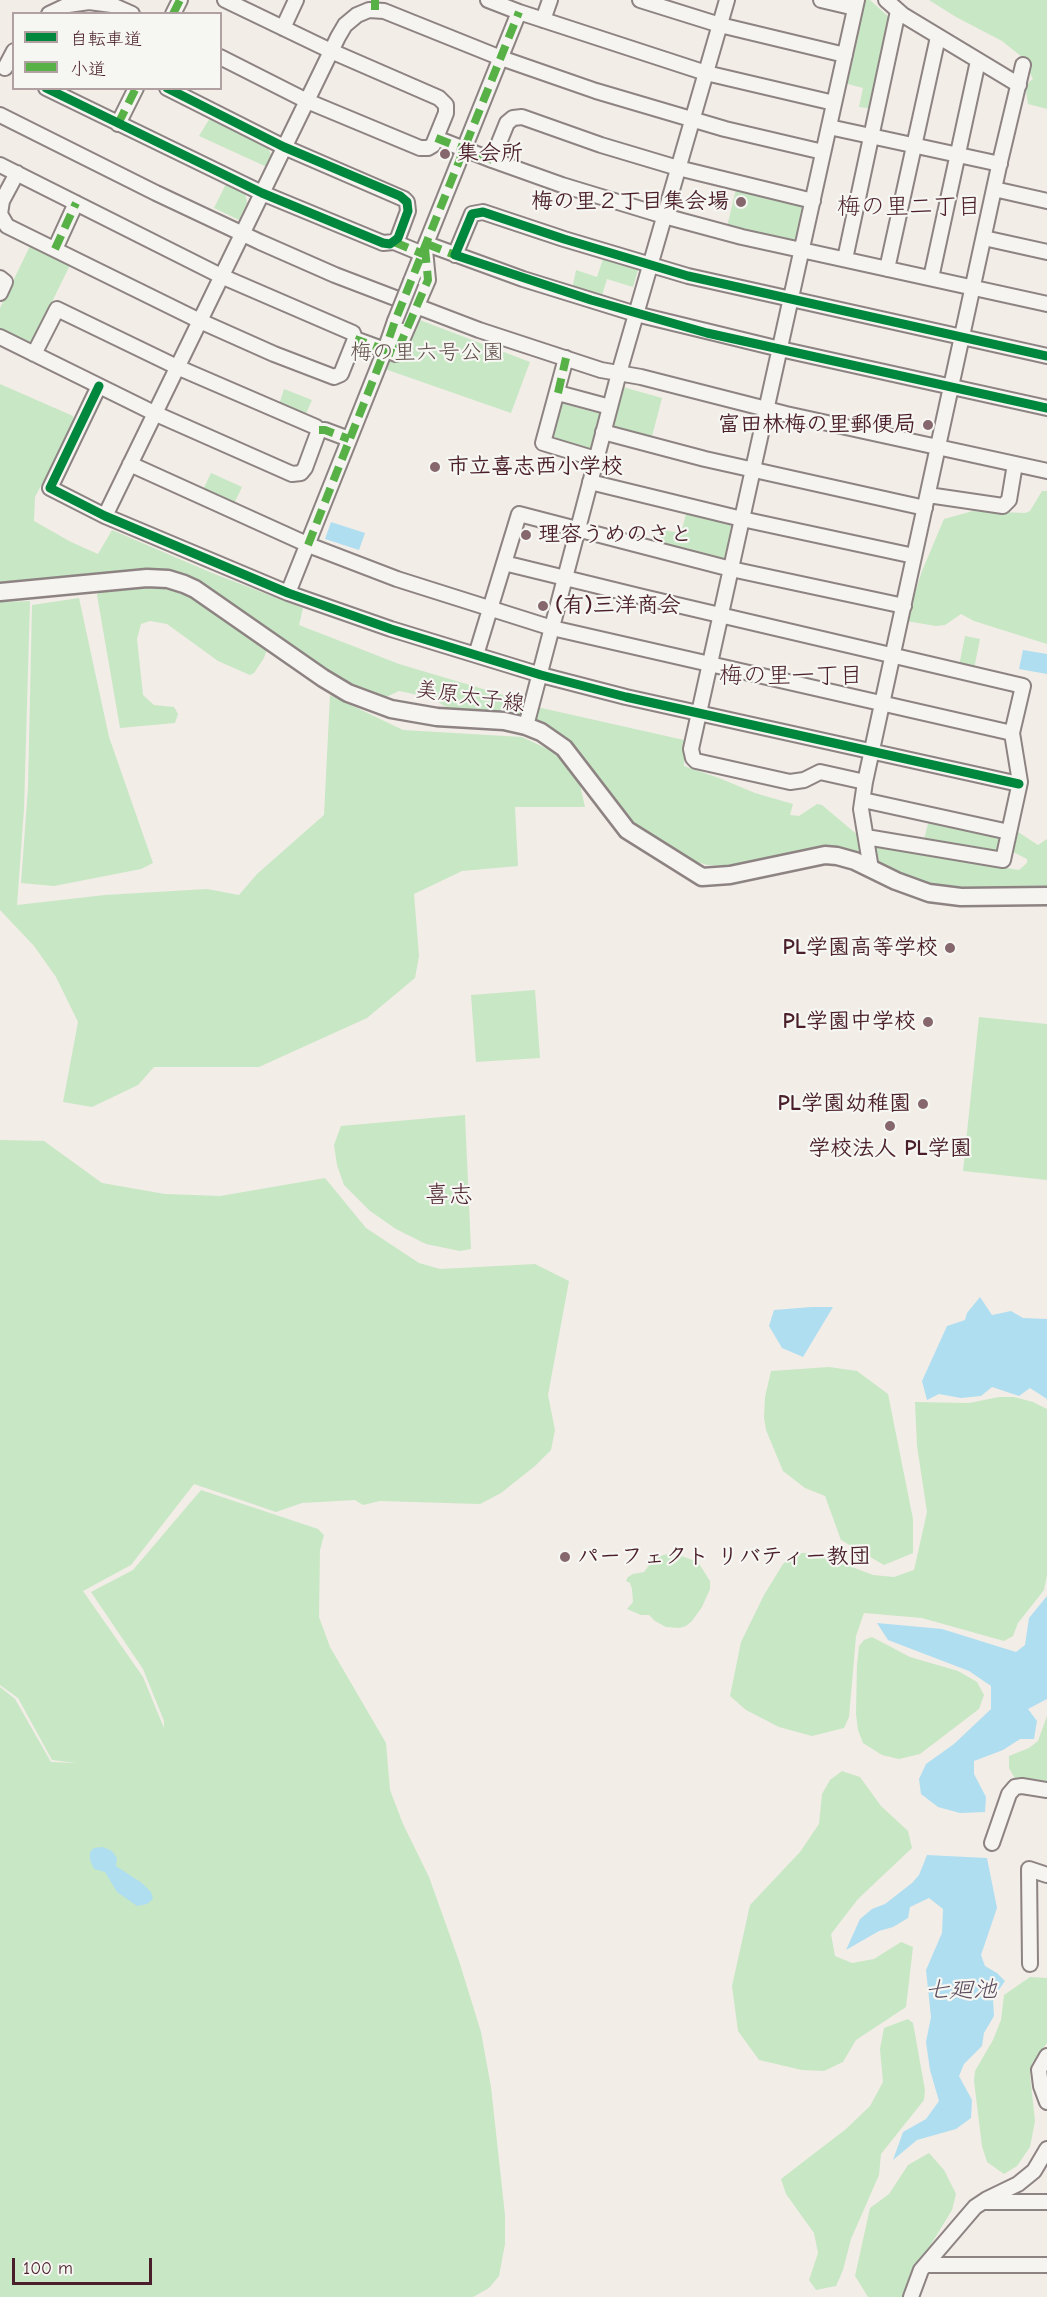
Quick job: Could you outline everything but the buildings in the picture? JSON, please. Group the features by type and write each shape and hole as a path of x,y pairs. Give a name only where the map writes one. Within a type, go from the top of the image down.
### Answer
{"main road":[{"name":"美原太子線","path":"0,592 139,578 168,579 195,589 323,678 354,695 391,709 417,714 504,722 526,726 541,732 564,748 627,830 702,877 730,874 825,855 846,859 929,893 946,896 1047,896"}],"street":[{"path":"283,28 296,0"},
{"path":"543,20 550,0"},
{"path":"640,0 720,25 845,55"},
{"path":"526,726 619,373 727,0"},
{"path":"821,0 856,4 691,750 693,759 696,761 790,782 804,780 820,772 865,782"},
{"path":"886,0 898,11 938,37 1018,85"},
{"path":"494,1 519,12 706,73 834,103"},
{"path":"53,12 68,5 89,2 112,4 128,12"},
{"path":"222,58 307,101 420,148 433,145 446,113 446,105 439,98 331,51 233,2"},
{"path":"105,516 345,24 375,5 384,11 501,58 596,91 692,119 823,152"},
{"path":"845,259 898,11"},
{"path":"288,593 519,12"},
{"path":"887,269 938,37"},
{"path":"931,278 978,61"},
{"path":"871,869 861,809 865,782 1023,65"},
{"path":"54,90 118,124 262,193 383,243 394,242 455,255 636,314 780,350 1047,408"},
{"path":"118,124 135,90"},
{"path":"171,90 284,147 404,199 407,202 408,211 398,238 394,242"},
{"path":"0,115 242,234 335,275 566,358 766,409 1047,471"},
{"path":"492,160 507,123 513,118 522,117 601,145 678,168 813,201"},
{"path":"829,127 1000,164"},
{"path":"436,138 562,185 664,216 742,237 1047,304"},
{"path":"0,165 221,276 352,333 355,339 396,354 428,280 425,249"},
{"path":"17,173 2,201 0,214 7,226 200,321 274,354 334,377 341,374 355,339"},
{"path":"994,189 1047,201"},
{"path":"55,249 76,203"},
{"path":"455,255 471,217 478,211 650,266 1047,356"},
{"path":"984,238 1047,252"},
{"path":"0,278 5,282 0,293"},
{"path":"34,354 57,309 177,367 319,430 349,439"},
{"path":"0,337 154,413 292,474 301,473 305,468 319,430"},
{"path":"566,358 543,443 596,459"},
{"path":"99,386 50,488 105,516 288,593 391,629 540,675 699,714 1019,784"},
{"path":"558,393 610,407"},
{"path":"603,432 753,470 926,501 1003,507 1009,500 1016,464"},
{"path":"130,464 308,545 397,579 552,628 1012,733"},
{"path":"590,482 742,519 915,556"},
{"path":"476,655 519,514 731,569 904,606"},
{"path":"504,563 1023,686 1012,733 1019,784 1003,860 866,837"},
{"path":"863,800 1009,832"},
{"path":"992,1843 1009,1794 1015,1787 1047,1790"},
{"path":"1030,1964 1029,1869 1047,1875"},
{"path":"1047,2056 1039,2070 1041,2086 1047,2102"},
{"path":"911,2297 916,2279 975,2207 1018,2184 1034,2171 1047,2149"},
{"path":"982,2202 1047,2202"},
{"path":"926,2265 1047,2265"}],"green space":[{"path":"862,0 870,0 891,19 873,109 859,107 863,88 844,83"},
{"path":"929,0 1047,0 1047,109 1028,104 1025,85 1033,79 1022,57 1002,41"},
{"path":"210,118 268,147 272,158 267,167 199,136"},
{"path":"226,184 245,193 247,203 239,220 214,208"},
{"path":"736,189 804,206 794,245 727,227"},
{"path":"30,246 70,265 31,345 0,330 0,308"},
{"path":"603,259 638,270 633,287 607,279 601,299 572,290 576,270 597,277"},
{"name":"梅の里六号公園","path":"404,314 530,362 511,413 382,368"},
{"path":"0,384 73,416 74,423 35,497 34,521 98,554 112,530 212,573 303,608 299,625 399,664 527,702 524,718 457,710 444,706 433,698 399,691 384,698 370,694 287,646 213,595 136,573 104,572 0,586"},
{"path":"623,387 662,398 651,440 611,429"},
{"path":"284,389 312,400 305,416 279,405"},
{"path":"560,403 602,414 591,451 550,440"},
{"path":"211,473 242,487 233,506 202,492"},
{"path":"1042,491 1047,491 1047,644 974,621 961,614 945,625 936,626 906,621 922,571 944,519 973,511 1025,513 1030,511"},
{"path":"687,510 736,521 727,564 658,548 663,530 681,533"},
{"path":"143,586 181,591 267,649 264,658 254,673 250,675 218,661 167,624 150,621 141,624 137,639 143,695 154,705 174,707 178,714 175,723 120,728 97,595 99,590"},
{"path":"79,598 109,737 153,863 141,869 54,886 21,883 28,788 32,605"},
{"path":"30,601 24,809 17,905 105,895 207,889 239,895 257,874 324,815 330,695 403,730 522,737 556,753 580,785 585,807 515,807 518,866 462,871 414,894 419,956 415,978 367,1018 259,1067 154,1067 138,1085 92,1107 63,1102 78,1022 56,977 34,946 0,910 0,602"},
{"path":"965,636 980,639 974,669 959,666"},
{"path":"537,707 684,740 684,766 755,793 793,804 790,815 799,816 817,804 822,805 860,837 863,858 758,862 730,866 707,865 678,856 646,839 606,796 586,760 566,737 536,723 531,717"},
{"path":"929,819 1002,836 998,854 924,840"},
{"path":"1015,830 1038,845 1047,839 1047,892 944,892 878,867 874,846 1019,870 1027,863 1027,859 1009,850"},
{"path":"535,990 540,1058 476,1062 471,995"},
{"path":"979,1017 1047,1024 1047,1180 963,1171"},
{"path":"465,1115 471,1249 460,1251 426,1244 396,1229 370,1211 344,1185 337,1165 334,1145 341,1126"},
{"path":"0,1140 44,1141 102,1183 165,1194 220,1196 325,1178 366,1228 419,1263 440,1269 535,1264 569,1281 548,1395 555,1430 551,1450 501,1493 480,1504 380,1501 363,1505 355,1500 302,1503 276,1512 194,1484 131,1565 83,1591 143,1677 164,1728 164,1721 143,1669 91,1592 133,1570 201,1490 318,1529 324,1535 320,1550 319,1617 330,1647 386,1743 390,1790 403,1824 429,1877 481,2032 491,2087 505,2215 505,2244 499,2276 489,2288 473,2297 0,2297 0,1687 15,1699 51,1762 77,1763 52,1760 18,1698 0,1685"},
{"path":"829,1367 857,1371 888,1394 913,1519 913,1553 884,1565 841,1540 825,1496 805,1488 783,1471 766,1430 765,1397 771,1371"},
{"path":"999,1397 1014,1397 1047,1409 1047,1575 1044,1590 1018,1623 1013,1636 1004,1641 922,1618 864,1613 856,1636 849,1717 844,1728 812,1736 779,1727 746,1710 730,1696 741,1642 764,1595 783,1564 797,1553 815,1553 873,1575 894,1577 914,1570 927,1512 917,1446 915,1402 969,1403"},
{"path":"673,1553 698,1562 710,1581 710,1589 702,1607 692,1621 679,1628 666,1627 649,1615 641,1615 627,1609 633,1602 630,1583 626,1581 628,1577 644,1572 659,1556"},
{"path":"872,1637 910,1657 958,1671 977,1682 984,1695 979,1709 920,1754 899,1759 882,1755 863,1743 858,1730 856,1714 857,1665 859,1646 864,1640"},
{"path":"1047,1716 1047,1787 1017,1782 1009,1768 1009,1756 1029,1748 1038,1741"},
{"path":"842,1771 860,1777 881,1806 908,1831 912,1848 858,1899 831,1934 835,1956 852,1963 874,1959 901,1942 913,1947 906,2007 856,2040 843,2062 824,2071 802,2070 759,2060 738,2031 732,1986 750,1905 800,1852 819,1824 822,1794 830,1780"},
{"path":"1030,1977 1047,1978 1047,2043 1032,2063 1030,2075 1035,2121 1030,2147 1017,2166 1004,2174 987,2162 982,2146 974,2081 975,2071 993,2040 1001,2020 1004,1995"},
{"path":"908,2019 913,2023 925,2090 924,2100 881,2154 879,2175 851,2239 843,2270 836,2286 816,2290 809,2280 818,2253 814,2233 786,2194 781,2179 846,2129 870,2106 883,2082 880,2049 884,2028"},
{"path":"929,2153 944,2170 956,2194 952,2210 908,2282 905,2297 868,2297 855,2276 870,2208 889,2194 908,2165"}],"water":[{"path":"331,522 365,533 359,550 325,539"},
{"path":"1023,650 1047,654 1047,674 1019,669"},
{"path":"980,1297 992,1315 1011,1311 1023,1318 1047,1319 1047,1399 1030,1388 1019,1396 992,1387 981,1396 961,1398 939,1394 927,1400 922,1381 947,1326 965,1320 967,1313"},
{"path":"833,1307 803,1357 782,1348 769,1326 774,1310"},
{"path":"1047,1596 1047,1699 1028,1709 1037,1721 1034,1739 1020,1739 1003,1750 974,1761 974,1774 986,1797 985,1812 960,1813 938,1807 921,1794 919,1779 926,1764 954,1744 991,1709 991,1686 969,1671 888,1640 877,1623 942,1629 1016,1652 1025,1645 1029,1618"},
{"path":"103,1847 112,1851 117,1858 116,1866 142,1883 151,1892 153,1899 147,1904 137,1906 117,1892 105,1872 94,1869 90,1860 90,1852 94,1848"},
{"name":"七廻池","path":"927,1855 987,1858 997,1908 981,1955 985,1966 1005,1981 993,1998 994,2016 984,2033 982,2046 964,2064 959,2076 972,2100 971,2118 956,2129 917,2140 893,2160 903,2132 926,2119 939,2101 930,2070 926,2042 931,2017 926,1970 942,1933 943,1909 929,1898 910,1907 908,1918 846,1950 860,1919 872,1909 885,1904 912,1883 919,1875"}],"marked path":[{"path":"174,12 180,0"},
{"path":"375,0 375,10"},
{"path":"425,248 428,280 396,354 385,350 395,321 519,12"},
{"path":"118,124 135,90"},
{"path":"436,138 492,160"},
{"path":"55,249 76,203"},
{"path":"394,242 423,254"},
{"path":"427,244 455,255"},
{"path":"308,545 385,350 355,339"},
{"path":"558,393 566,358"},
{"path":"319,430 349,439"}],"cycle path":[{"path":"50,90 262,193 383,243 390,244 398,238 408,211 407,202 400,196 284,147 171,90"},
{"path":"1047,356 688,276 483,212 472,214 455,255 591,300 707,333 1047,408"},
{"path":"99,386 50,488 105,516 288,593 391,629 541,675 626,697 1019,784"}],"place":[{"name":"集会所","path":"445,154"},
{"name":"梅の里２丁目集会場","path":"741,202"},
{"name":"富田林梅の里郵便局","path":"928,425"},
{"name":"市立喜志西小学校","path":"435,467"},
{"name":"理容うめのさと","path":"526,535"},
{"name":"(有)三洋商会","path":"543,606"},
{"name":"PL学園高等学校","path":"950,948"},
{"name":"PL学園中学校","path":"928,1022"},
{"name":"PL学園幼稚園","path":"923,1104"},
{"name":"学校法人 PL学園","path":"890,1126"},
{"name":"パーフェクト リバティー教団","path":"565,1557"}],"district":[{"name":"梅の里二丁目","path":"909,207"},
{"name":"梅の里一丁目","path":"791,676"},
{"name":"喜志","path":"449,1195"}]}
